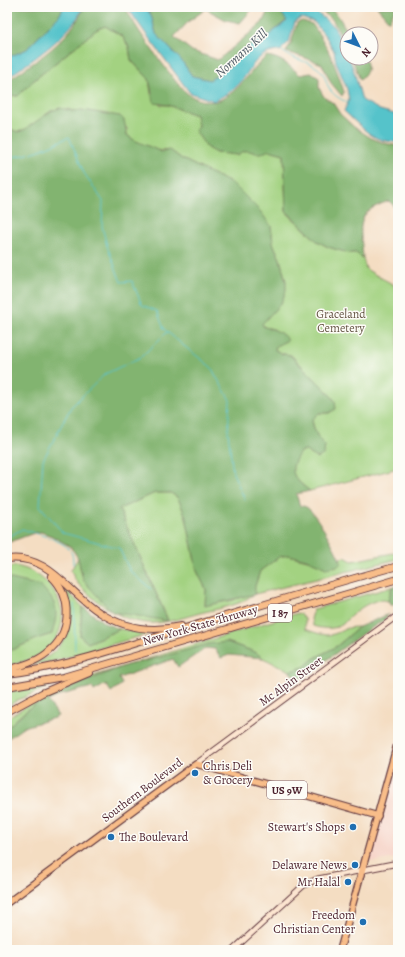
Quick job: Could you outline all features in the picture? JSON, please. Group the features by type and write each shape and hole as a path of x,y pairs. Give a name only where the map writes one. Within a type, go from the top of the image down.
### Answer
{"highway":[{"path":"7,559 27,560 41,565 57,576 98,612 129,626 149,629 167,628 218,618"},
{"path":"7,563 26,563 48,573 61,588 65,598 67,610 64,631 52,649 33,661 7,670"},
{"name":"New York State Thruway","path":"7,674 35,670 74,661 398,566"},
{"name":"New York State Thruway","path":"7,687 63,677 398,579"},
{"path":"7,712 42,693 83,675 162,647"}],"main road":[{"path":"340,950 398,741"},
{"name":"Southern Boulevard","path":"7,903 196,764 378,816"}],"street":[{"name":"Mc Alpin Street","path":"196,764 398,615"},
{"path":"233,950 304,885 318,879 398,863"}],"shaded area":[{"path":"397,770 398,858 371,862 370,859"}],"green space":[{"path":"7,7 64,7 59,16 27,49 7,58"},
{"path":"84,7 125,7 145,40 177,83 188,94 199,100 212,102 227,96 239,86 267,56 281,61 300,75 311,73 319,78 319,88 324,97 333,103 340,114 354,127 371,138 398,146 398,219 394,206 389,201 369,210 364,216 361,229 363,258 356,253 349,253 328,247 317,241 286,211 284,154 269,150 260,153 245,151 237,155 216,153 207,148 196,132 198,125 196,115 168,105 154,103 149,79 131,60 129,47 122,36 105,26 96,30 33,81 18,96 7,95 7,81 52,49 62,40 71,30"},
{"path":"145,7 254,7 240,23 226,20 206,9 189,21 174,37 192,51 218,60 262,23 270,7 284,7 280,11 287,20 269,35 249,46 234,63 210,80 192,76 181,60 156,34 151,15"},
{"path":"316,7 329,9 337,14 344,26 339,26 339,32 332,19"},
{"path":"377,7 396,7 389,21"},
{"path":"302,21 312,24 327,48 344,92 342,96 331,83 322,64 286,52 291,43 297,23"},
{"name":"Graceland Cemetery","path":"105,26 122,36 129,47 131,60 149,79 151,94 160,105 168,105 196,115 198,125 197,132 207,148 216,153 237,155 246,150 256,153 269,150 284,154 286,212 317,241 328,247 349,253 356,253 363,258 366,269 398,288 398,468 310,491 296,479 292,471 292,467 293,462 301,451 306,451 311,455 324,445 316,434 312,420 319,413 329,413 335,401 291,355 283,354 275,350 276,346 281,344 274,329 264,327 261,323 281,303 286,281 280,259 273,243 271,226 233,184 182,159 170,150 164,151 153,149 136,142 127,135 127,128 89,112 68,109 18,132 7,128 7,95 18,96 33,81 96,30"},
{"path":"355,66 367,66 365,75 360,80"},
{"path":"60,108 72,111 82,110 120,116 124,120 127,135 134,140 162,152 170,150 182,159 233,184 260,211 271,226 273,243 280,259 286,282 286,291 281,303 262,324 264,327 280,333 288,340 276,346 275,350 283,354 290,355 326,390 335,401 336,409 329,413 319,413 312,420 316,434 325,445 324,454 318,458 306,451 301,451 294,463 293,469 299,482 310,491 296,494 300,506 310,510 315,516 339,558 341,563 338,566 326,568 306,559 288,555 279,557 260,571 255,586 255,594 205,606 206,589 197,571 186,517 178,498 171,493 155,493 119,509 168,621 112,612 83,580 78,558 71,547 52,536 41,532 34,533 7,543 7,128 18,132 24,130 51,111"},
{"path":"155,493 171,493 178,498 186,517 197,571 206,589 205,605 234,600 255,586 260,571 278,557 288,555 315,562 341,563 340,558 345,557 352,561 398,552 398,559 255,594 232,605 176,620 152,623 136,621 105,607 79,585 71,570 78,558 83,580 168,620 119,509"},
{"path":"15,566 30,570 42,578 52,588 59,600 62,613 61,627 55,640 44,652 31,659 7,666 7,652 52,634 16,581 7,578 7,568"},
{"path":"7,578 41,586 54,603 56,608 56,619 52,634 7,652"},
{"path":"398,585 398,602 394,605 390,605 388,601 392,587"},
{"path":"392,587 388,601 379,600 364,606 340,626 320,628 313,626 311,619 314,609"},
{"path":"65,589 82,606 80,636 88,643 120,629 148,634 54,661 27,666 50,655 58,648 67,633 70,616 68,598"},
{"path":"82,606 106,624 120,629 88,643 80,636"},
{"path":"298,613 305,619 305,629 320,634 331,635 348,628 359,627 337,646 313,659 305,667 290,671 263,658 255,652 227,642 133,664"},
{"path":"389,614 384,620 362,634 302,678 298,678 291,673 290,671 304,667 313,659 337,646 359,627"},
{"path":"227,642 255,652 263,658 229,655 221,658 215,649 206,648 178,667 173,659 119,678 122,684 111,692 106,684 94,691 92,687 61,695 48,701 58,716 24,727 7,739 7,728 23,713 44,698 127,665 208,644"},
{"path":"121,667 72,686 23,713 7,728 7,718 36,700 86,678"},
{"path":"56,683 16,701 7,707 7,692"}],"water":[{"path":"64,7 83,7 70,28 50,47 7,78 7,58 27,49 59,16"},
{"path":"127,7 145,7 151,15 156,34 181,60 192,76 210,80 234,63 249,46 269,35 287,21 280,11 292,7 312,8 334,27 339,37 339,66 352,66 362,100 380,110 398,115 398,143 377,138 362,128 344,111 349,100 347,89 336,62 334,51 326,37 314,22 301,18 295,22 289,42 280,51 265,54 260,57 237,86 214,101 190,93"}],"waterway":[{"path":"281,50 290,56 319,69 324,75 332,92 339,98 349,103"},
{"path":"397,51 395,60 398,66"},
{"path":"397,115 398,93"},
{"path":"7,157 15,157 31,153 69,137 84,173 103,201 102,226 107,246 121,282 132,281 142,305 157,311 164,329 211,367 230,400 228,432 233,473 245,500"},
{"path":"151,589 130,571 119,548 63,533 40,506 43,460 71,407 105,374 141,357 167,332"},
{"path":"7,538 22,529 53,539 65,545 70,551 73,564"},
{"path":"74,604 75,650"}],"place":[{"name":"Chris Deli & Grocery","path":"195,773"},
{"name":"Stewart's Shops","path":"353,827"},
{"name":"The Boulevard","path":"111,837"},
{"name":"Delaware News","path":"355,865"},
{"name":"Mr Halal","path":"348,882"},
{"name":"Freedom Christian Center","path":"363,922"}],"water label":[{"name":"Normans Kill","path":"241,53"}]}
